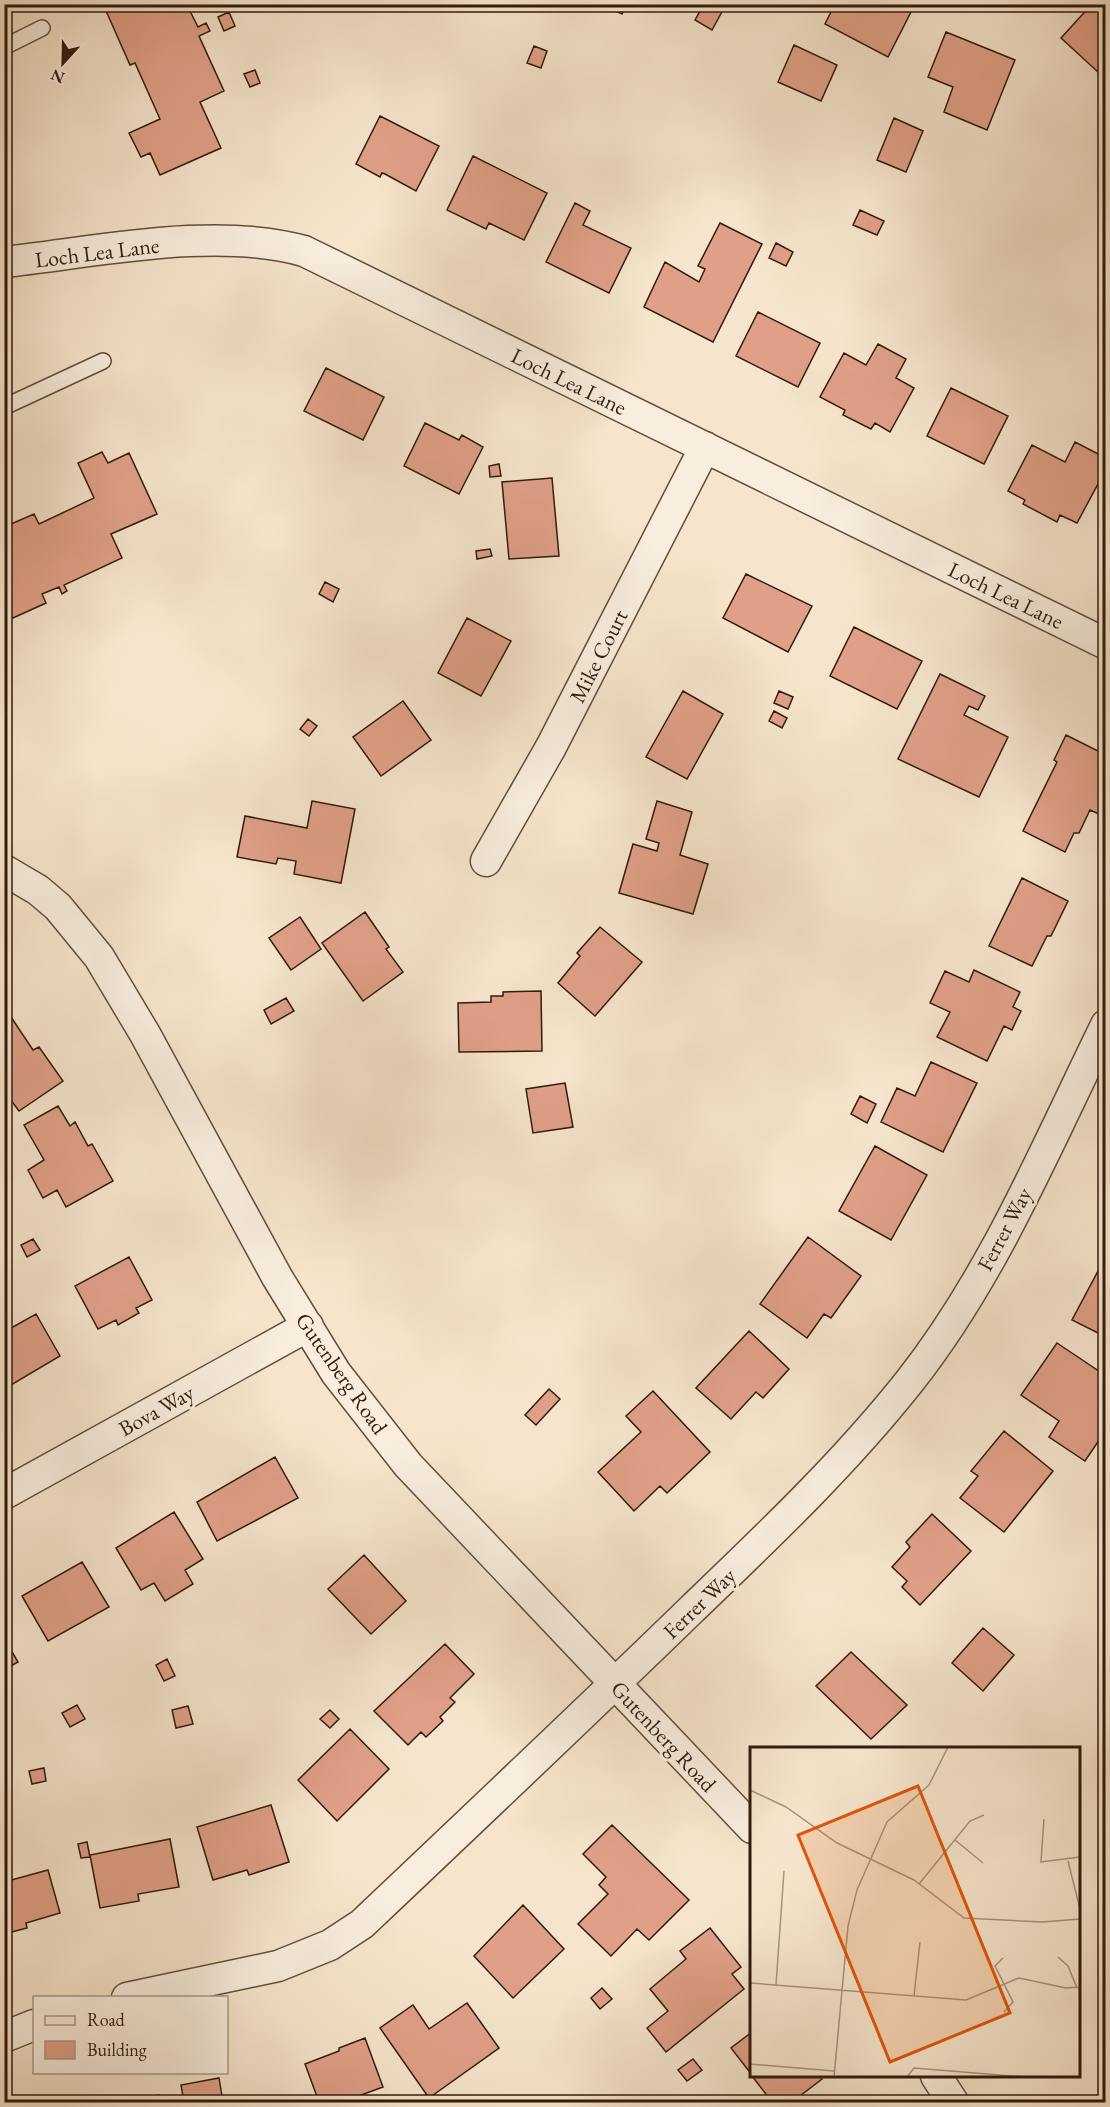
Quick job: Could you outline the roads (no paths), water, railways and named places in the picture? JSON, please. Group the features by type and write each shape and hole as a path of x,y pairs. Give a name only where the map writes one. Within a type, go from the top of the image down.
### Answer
{"street":[{"name":"Loch Lea Lane","path":"4,262 190,241 276,243 304,251 1106,644"},
{"name":"Mike Court","path":"486,861 551,747 705,447"},
{"name":"Gutenberg Road","path":"4,870 38,890 58,907 99,957 145,1034 277,1277 336,1373 408,1465 750,1826"},
{"name":"Ferrer Way","path":"134,1996 158,1989 278,1966 330,1945 362,1924 615,1685 823,1482 909,1381 960,1308 1010,1222 1106,1025"},
{"name":"Bova Way","path":"4,1494 308,1326"},
{"path":"4,2037 33,2025"},
{"path":"937,2077 953,2103"}],"lane":[{"path":"4,47 42,28"},
{"path":"4,407 104,361"}]}
